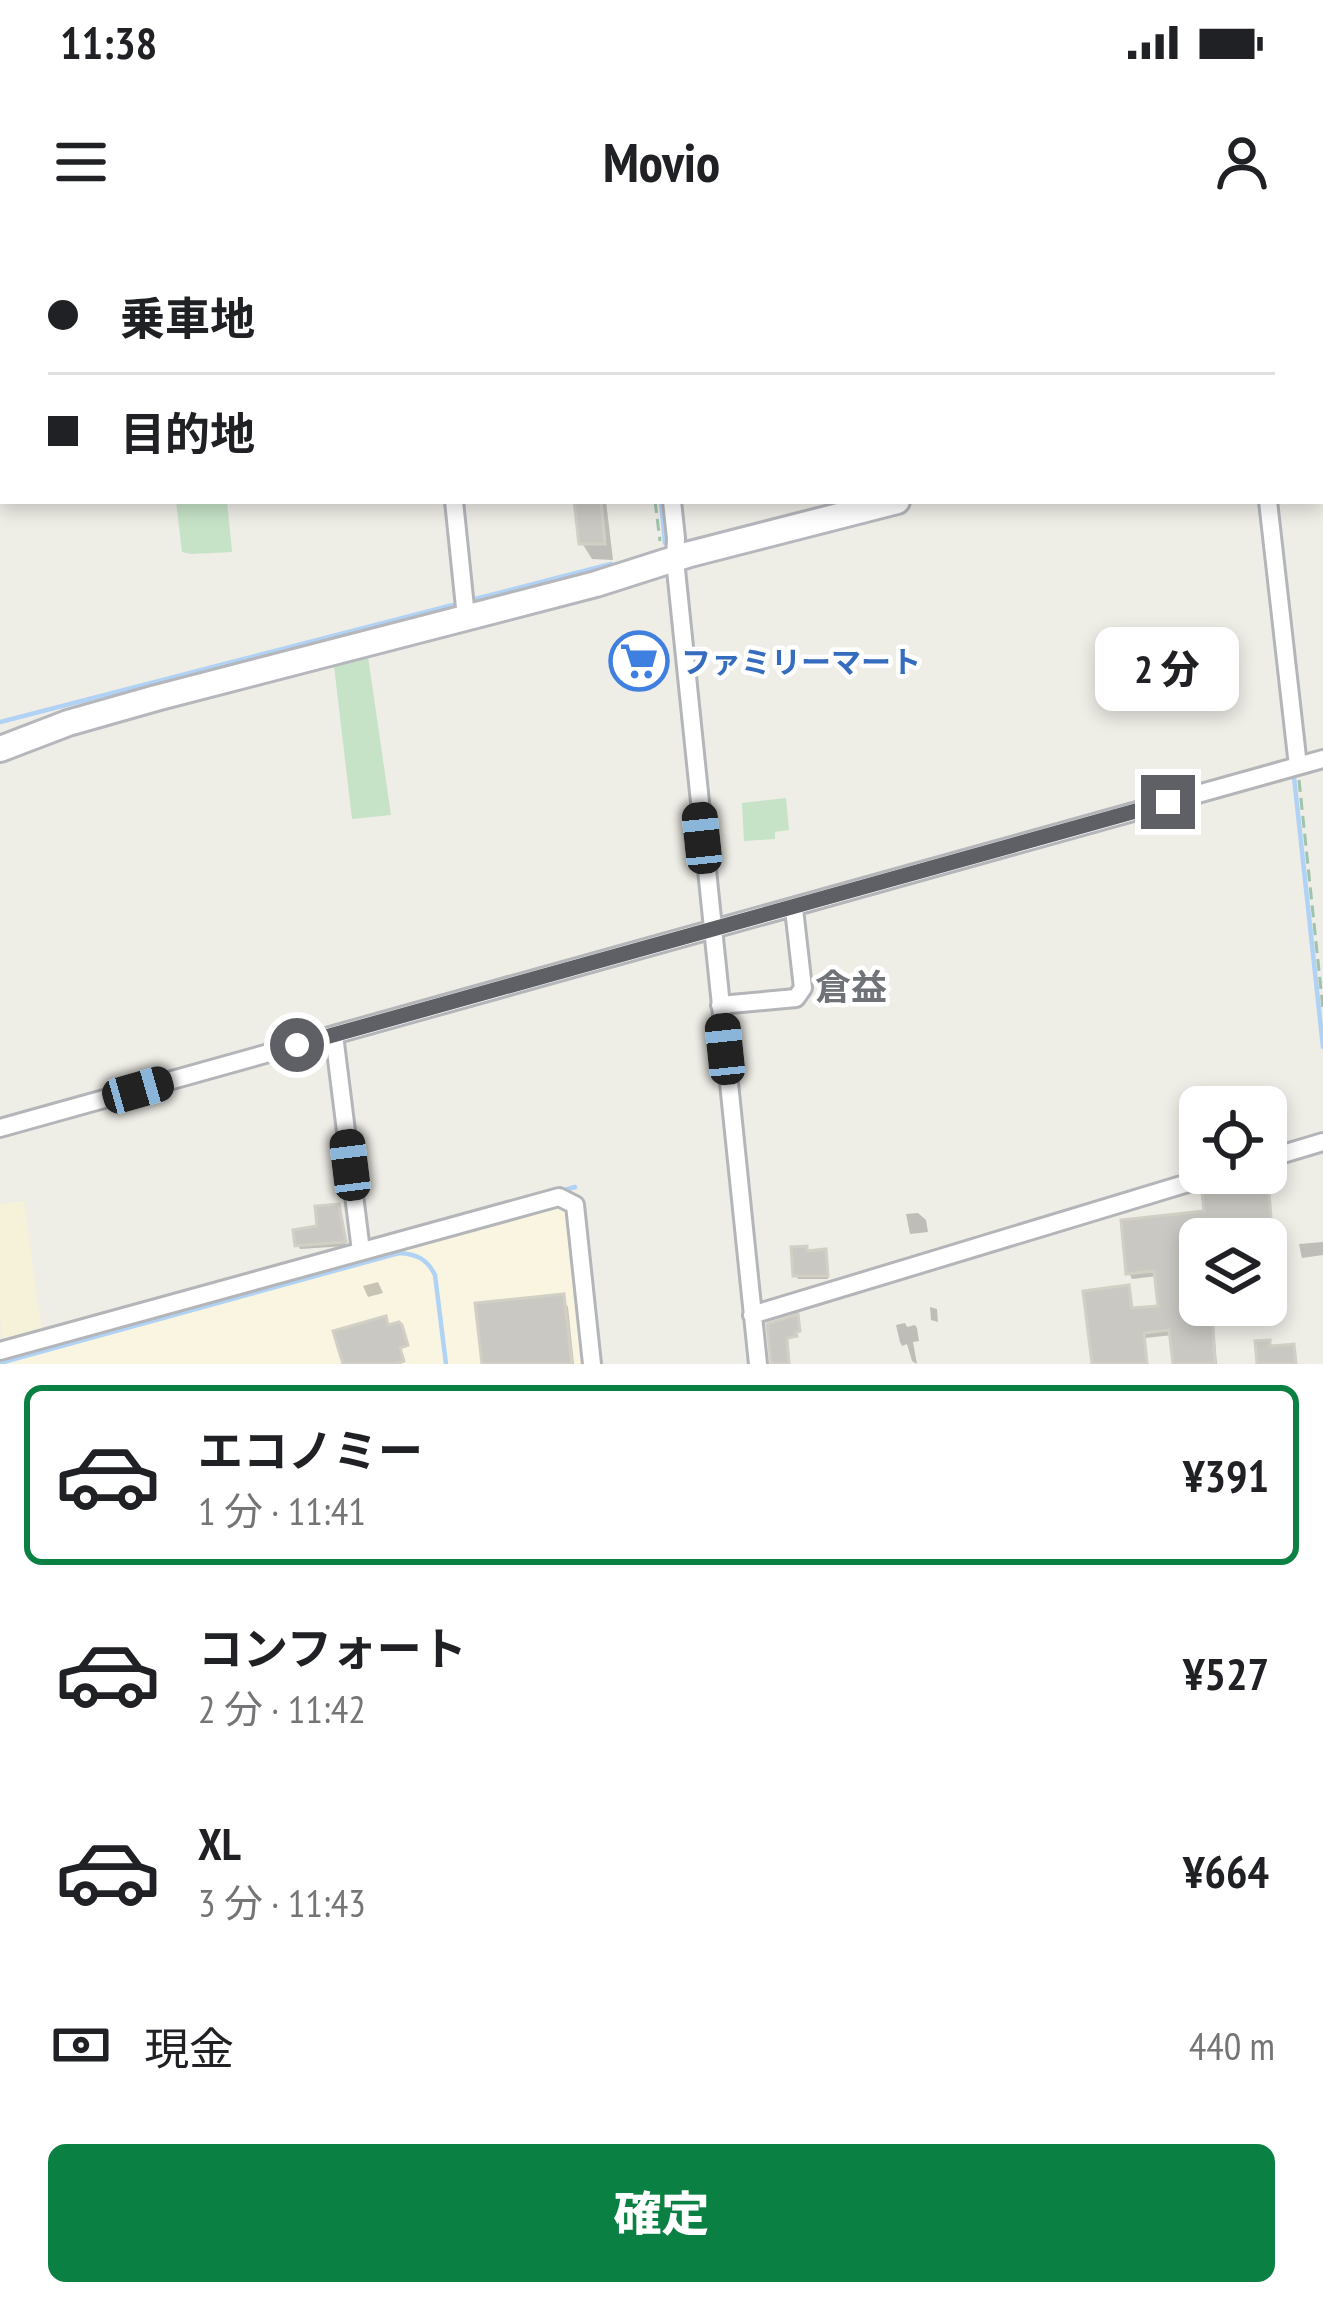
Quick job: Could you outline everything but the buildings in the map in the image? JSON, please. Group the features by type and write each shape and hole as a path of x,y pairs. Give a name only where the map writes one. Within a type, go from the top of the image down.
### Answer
{"street":[{"path":"454,504 466,617"},
{"path":"672,504 676,538 668,557 758,1364"},
{"path":"0,749 156,698 596,584 668,557 885,504"},
{"path":"1268,504 1298,766"},
{"path":"0,1128 1323,759"},
{"path":"720,1005 796,998 802,988 794,909"},
{"path":"334,1035 361,1251"},
{"path":"1287,1153 1323,1142"},
{"path":"752,1315 1179,1186"},
{"path":"0,1351 559,1197 575,1205 592,1364"}],"path":[{"path":"657,504 668,557"},
{"path":"1298,766 1323,1009"}],"shaded area":[{"path":"556,1203 570,1212 588,1364 0,1364 0,1357"}],"green space":[{"path":"176,504 227,504 232,552 182,552"},
{"path":"367,650 391,815 352,819 334,666 336,659"},
{"path":"786,798 789,830 775,832 775,839 744,841 742,803"}],"sand":[{"path":"24,1201 42,1332 3,1343 0,1204"}],"waterway":[{"path":"661,504 665,543"},
{"path":"475,599 611,564"},
{"path":"0,722 453,605"},
{"path":"1294,777 1323,1047"},
{"path":"561,1191 575,1187"},
{"path":"0,1363 399,1253 421,1258 435,1275 446,1364"}],"place":[{"name":"ファミリーマート","path":"639,661"}],"district":[{"name":"倉益","path":"851,986"}],"route":[{"path":"297,1045 1168,802"}]}
